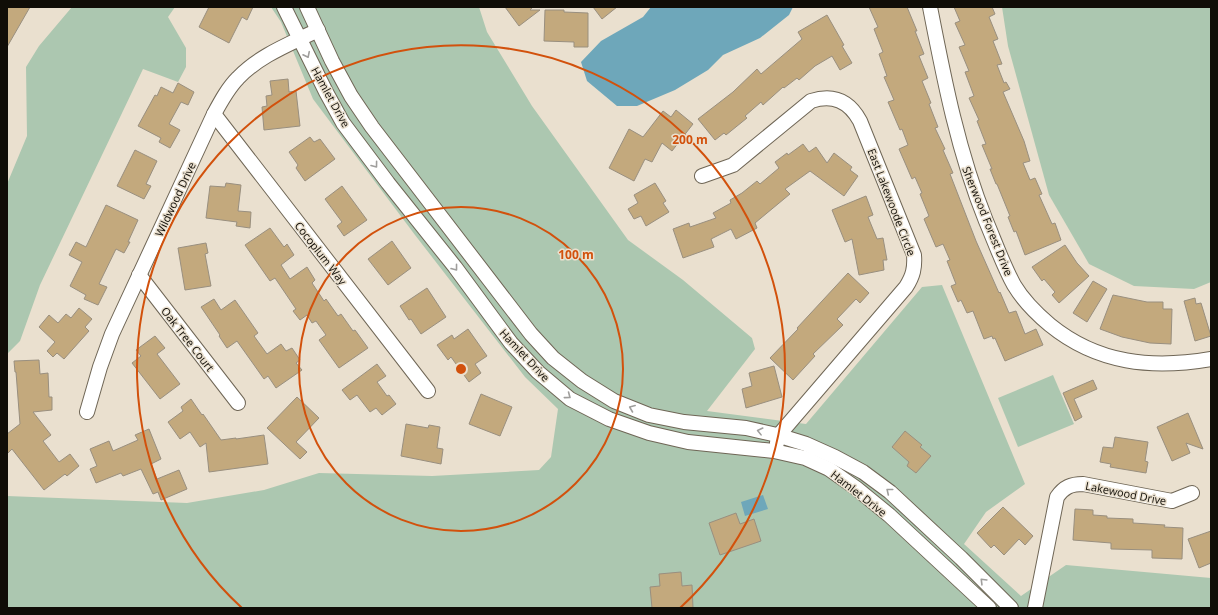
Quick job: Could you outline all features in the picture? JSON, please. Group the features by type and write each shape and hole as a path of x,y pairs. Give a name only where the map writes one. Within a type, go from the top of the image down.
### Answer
{"street":[{"name":"Hamlet Drive","path":"284,7 343,123 388,183 455,267 511,343 538,372 570,399 609,419 649,433 688,442 774,451 805,458 829,469 856,488 889,515 989,608"},
{"name":"Hamlet Drive","path":"307,7 332,62 351,96 372,127 531,334 553,358 582,381 614,401 649,415 684,422 746,428 778,436 813,447 863,472 890,492 1011,608"},
{"name":"Sherwood Forest Drive","path":"930,7 955,128 979,204 1014,284 1032,309 1043,320 1062,334 1082,346 1108,357 1136,362 1162,364 1189,363 1211,359"},
{"name":"Wildwood Drive","path":"87,412 100,367 112,334 214,114 225,94 250,66 284,46 318,30"},
{"name":"East Lakewoode Circle","path":"702,176 733,165 811,101 827,98 836,99 850,107 860,121 914,255 913,272 906,287 778,436 774,451"},
{"name":"Cocoplum Way","path":"214,114 428,391"},
{"name":"Oak Tree Court","path":"139,275 238,403"},
{"name":"Lakewood Drive","path":"1035,608 1057,497 1061,490 1075,484 1083,484 1172,501 1192,493"}],"green space":[{"path":"72,7 175,7 168,17 186,48 186,67 178,82 143,69 40,285 20,341 7,354 7,184 27,136 26,67 39,46"},
{"path":"271,7 479,7 487,32 532,106 628,240 683,280 752,338 755,349 707,411 806,424 922,287 942,285 1025,484 986,512 964,544 1021,596 1066,565 1211,578 1211,608 7,608 7,496 187,503 264,490 319,473 432,476 539,470 551,457 558,409 525,377 415,235 313,99 281,22"},
{"path":"1002,7 1211,7 1211,282 1194,289 1134,286 1089,264 1049,195 1008,46"},
{"path":"1053,375 1074,424 1018,447 998,398"}],"water":[{"path":"651,7 793,7 789,15 760,38 723,55 708,70 675,90 637,106 617,106 587,81 581,62 601,41 643,17"},
{"path":"763,495 768,509 745,516 741,502"}],"building":[{"path":"7,7 30,7 7,47"},
{"path":"209,7 253,7 247,20 242,17 229,43 199,27"},
{"path":"505,7 533,7 530,10 540,10 519,26"},
{"path":"593,7 617,7 602,19"},
{"path":"869,7 907,7 917,31 915,31 924,54 919,56 928,78 922,81 931,103 929,104 938,127 935,128 945,149 943,150 953,173 950,174 976,241 1009,313 1016,311 1025,334 1036,329 1043,345 1005,361 995,338 993,339 992,336 984,339 973,311 967,313 961,300 958,302 951,286 956,284 947,261 950,260 943,244 936,247 924,219 929,216 920,194 922,193 915,177 912,179 899,149 908,145 902,129 900,130 888,102 894,100 884,77 887,76 879,54 883,52 874,29 878,27"},
{"path":"954,7 992,7 995,14 989,17 998,39 993,41 1002,64 997,65 1004,83 1006,82 1010,89 1003,92 1024,141 1030,161 1023,163 1030,180 1035,178 1042,194 1039,195 1052,224 1055,223 1061,240 1025,255 1016,231 1014,232 1008,217 1010,216 990,169 992,169 982,145 986,144 977,121 979,120 969,98 974,96 965,72 969,71 959,47 965,45 955,23 960,21"},
{"path":"545,10 564,10 564,12 588,13 588,47 574,47 574,42 544,41"},
{"path":"827,15 844,45 842,46 852,63 840,70 832,56 815,66 799,80 797,78 784,88 783,87 763,105 761,102 745,116 747,118 726,135 724,133 715,140 698,119 733,92 757,69 761,74 802,39 798,32"},
{"path":"288,79 289,92 296,91 300,126 264,130 262,107 267,106 266,96 272,95 270,81"},
{"path":"178,83 194,92 188,105 181,102 169,124 180,130 170,148 159,142 161,138 138,126 161,87 173,93"},
{"path":"676,110 693,124 672,151 662,143 652,162 645,159 634,181 609,168 629,129 643,137 663,111 671,117"},
{"path":"310,137 314,142 320,139 335,159 305,181 296,168 298,165 289,152"},
{"path":"803,144 809,152 816,147 827,163 834,153 852,167 850,170 858,176 844,196 810,171 785,189 790,194 755,223 757,228 736,239 731,229 711,239 714,247 683,258 673,229 689,223 690,227 716,218 713,213 731,203 730,200 757,181 760,184 779,168 775,162"},
{"path":"135,150 157,161 146,184 151,186 144,199 117,186"},
{"path":"226,183 241,185 238,211 251,212 250,228 236,226 237,222 206,218 210,186 225,187"},
{"path":"655,183 666,201 663,203 669,212 646,226 641,216 634,219 628,209 638,203 634,195"},
{"path":"342,186 367,220 344,236 337,226 342,222 325,199"},
{"path":"866,196 873,215 868,217 877,239 883,238 887,260 883,260 884,270 859,275 852,239 845,242 832,210"},
{"path":"106,205 138,220 128,242 130,242 124,253 116,249 99,284 107,287 98,305 84,299 86,295 70,286 82,262 69,255 76,242 86,247"},
{"path":"270,228 284,247 287,244 294,255 281,265 290,279 307,267 315,280 312,283 324,301 326,299 338,316 341,314 368,348 339,368 319,340 326,335 316,321 312,323 307,315 300,320 293,311 296,309 275,278 270,281 245,245"},
{"path":"392,241 411,268 388,285 368,259"},
{"path":"206,243 208,253 205,254 211,286 185,290 178,248"},
{"path":"1065,245 1077,263 1089,276 1059,303 1052,295 1055,292 1044,279 1042,281 1032,267"},
{"path":"848,273 869,293 860,303 856,299 837,319 843,325 813,354 815,356 793,380 770,358"},
{"path":"1093,281 1107,289 1087,322 1073,313"},
{"path":"427,288 446,317 421,334 400,306"},
{"path":"1113,295 1147,302 1163,302 1163,309 1172,309 1171,344 1150,343 1122,337 1100,329"},
{"path":"1195,298 1196,304 1201,303 1211,336 1195,341 1184,301"},
{"path":"214,299 221,310 235,300 258,333 254,336 267,354 281,344 286,351 292,348 300,360 296,363 302,370 276,388 268,376 264,379 237,341 227,348 219,336 220,335 201,307"},
{"path":"79,308 92,319 85,327 89,331 64,359 57,353 53,357 47,351 55,342 39,327 49,315 58,323 66,314 71,318"},
{"path":"468,329 487,356 475,364 481,373 469,382 451,357 448,360 437,345 452,335 454,339"},
{"path":"155,336 165,348 157,354 180,384 160,399 132,363 141,356 136,350"},
{"path":"39,360 40,374 48,373 49,397 52,397 52,410 33,412 51,435 43,441 59,462 70,454 79,466 67,476 65,474 44,490 12,449 7,454 7,434 20,424 14,361"},
{"path":"377,364 386,376 377,382 387,396 389,395 396,404 382,415 376,408 370,412 357,395 350,400 342,390"},
{"path":"774,366 782,397 746,408 742,389 752,386 749,373"},
{"path":"1093,380 1097,389 1074,399 1082,417 1075,421 1063,393"},
{"path":"481,394 512,407 500,436 469,424"},
{"path":"297,397 319,418 296,442 307,452 300,459 267,428"},
{"path":"191,399 221,440 264,435 268,464 209,472 206,443 200,447 190,432 180,439 168,422 183,411 181,407"},
{"path":"1188,413 1203,449 1186,443 1190,453 1172,461 1157,427"},
{"path":"406,424 428,428 429,425 440,427 437,448 443,449 441,464 401,456"},
{"path":"149,429 161,459 151,464 157,479 179,470 187,489 161,500 158,492 153,494 141,469 123,476 121,473 96,483 90,469 97,466 90,449 109,441 113,451 138,440 135,435"},
{"path":"905,431 922,445 920,447 931,456 916,473 907,466 909,462 892,447"},
{"path":"1115,437 1148,442 1145,461 1148,462 1146,473 1110,467 1111,464 1100,462 1103,447 1113,448"},
{"path":"1003,507 1033,536 1025,545 1019,539 1004,555 994,545 991,548 977,533"},
{"path":"1075,509 1093,510 1093,515 1107,516 1107,518 1133,519 1133,523 1183,528 1182,559 1152,558 1152,550 1111,549 1111,543 1073,540"},
{"path":"736,513 740,524 754,519 761,541 720,555 709,523"},
{"path":"1211,531 1211,563 1199,568 1188,539"},
{"path":"681,572 682,586 692,585 693,608 652,608 650,587 660,586 659,574"}]}
